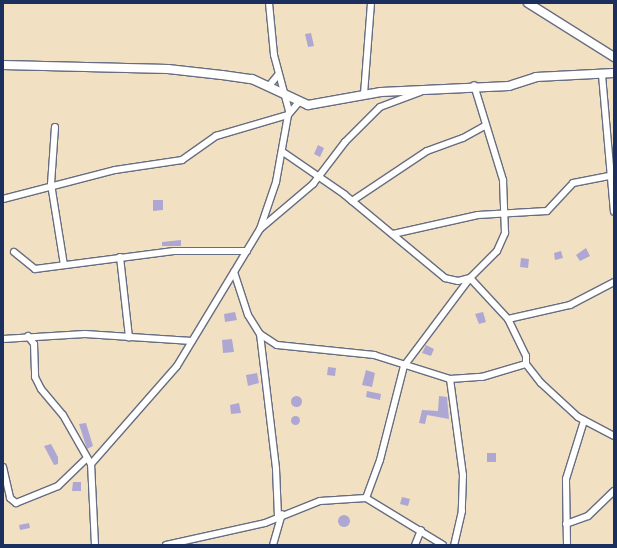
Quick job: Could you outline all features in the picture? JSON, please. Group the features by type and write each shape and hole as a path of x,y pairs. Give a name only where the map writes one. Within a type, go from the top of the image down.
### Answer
{"street":[{"path":"260,229 283,152 288,113 278,76 269,3"},
{"path":"364,94 371,3"},
{"path":"528,3 614,57"},
{"path":"3,66 168,68 252,79 269,86 283,96 298,103 319,105 364,94 421,92 474,85 509,86 536,78 602,75 614,73"},
{"path":"602,75 614,211"},
{"path":"269,86 278,76"},
{"path":"366,498 380,460 404,366 470,278 497,250 505,233 506,212 500,169 474,85"},
{"path":"91,464 177,366 260,229 319,176 345,142 380,107 421,92"},
{"path":"3,198 51,184 182,160 216,136 288,113 298,103"},
{"path":"352,201 428,151 463,138 486,124"},
{"path":"55,127 51,184 64,266"},
{"path":"283,152 319,176 352,201 445,278 458,281 470,278"},
{"path":"393,234 506,212 547,211 573,183 610,176"},
{"path":"14,252 30,268 64,266 120,257 174,251 246,251"},
{"path":"120,257 129,337"},
{"path":"234,272 248,315 260,334 270,342 374,355 404,366 450,379 482,377 526,364"},
{"path":"470,278 508,320 526,356 526,364 541,383 584,421 614,436"},
{"path":"508,320 570,305 614,282"},
{"path":"260,334 280,515 273,545"},
{"path":"3,339 41,335 129,337 192,341"},
{"path":"34,344 41,335"},
{"path":"28,336 34,344 35,377 63,416 86,458 91,464 95,545"},
{"path":"262,347 270,342"},
{"path":"450,379 463,475 462,511 454,545"},
{"path":"567,545 566,479 584,421"},
{"path":"3,467 10,498 16,504 58,486 86,458"},
{"path":"566,524 588,516 614,492"},
{"path":"166,545 265,523 280,515 320,501 366,498 421,530 443,545"},
{"path":"415,545 421,530"}],"building":[{"path":"311,33 314,46 308,47 305,34"},
{"path":"318,145 324,148 320,157 314,154"},
{"path":"153,200 163,200 163,210 153,211"},
{"path":"181,240 181,246 162,246 162,242"},
{"path":"586,248 590,256 580,261 576,255"},
{"path":"561,251 563,258 555,260 554,253"},
{"path":"521,258 529,259 528,268 520,267"},
{"path":"235,312 237,320 225,322 224,314"},
{"path":"483,312 486,322 479,324 475,314"},
{"path":"232,339 234,352 223,353 222,340"},
{"path":"426,345 434,349 431,356 422,353"},
{"path":"328,367 336,368 335,376 327,375"},
{"path":"366,370 375,373 372,387 362,385"},
{"path":"257,373 259,383 248,386 246,375"},
{"path":"367,391 381,394 380,400 366,397"},
{"path":"296,395 300,397 302,401 300,405 296,407 292,405 290,401 292,397"},
{"path":"439,396 447,397 449,419 427,415 425,424 419,423 422,410 438,411"},
{"path":"239,403 241,413 231,414 230,405"},
{"path":"293,416 297,416 299,420 297,424 293,424 291,422 291,418"},
{"path":"86,423 93,446 87,449 79,424"},
{"path":"51,444 58,457 58,464 54,465 44,446"},
{"path":"487,453 496,453 496,462 487,462"},
{"path":"73,482 81,482 81,491 72,491"},
{"path":"402,497 410,499 408,506 400,504"},
{"path":"342,515 346,515 350,521 346,527 342,527 338,523 338,519"},
{"path":"29,523 30,528 20,530 19,525"}]}
